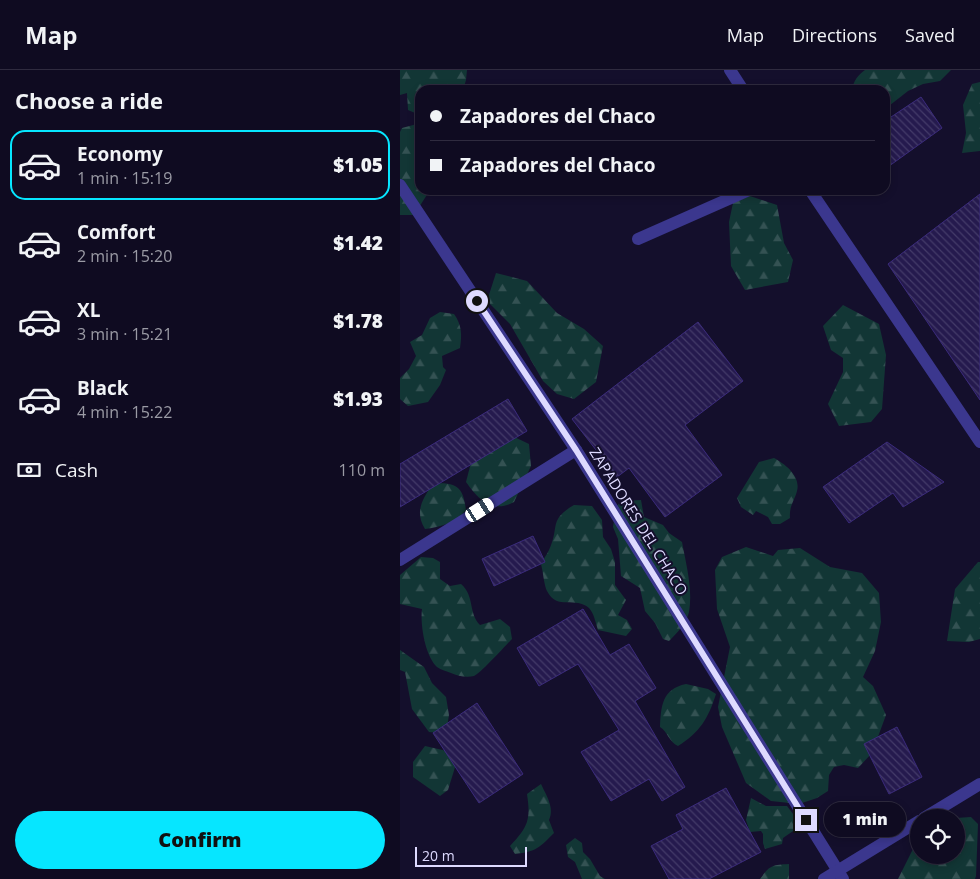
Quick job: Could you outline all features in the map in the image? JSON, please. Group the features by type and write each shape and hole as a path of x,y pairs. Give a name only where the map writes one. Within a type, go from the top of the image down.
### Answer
{"street":[{"path":"730,70 740,85"},
{"name":"ZAPADORES DEL CHACO","path":"400,185 576,450 840,875"},
{"path":"638,239 738,195"},
{"path":"813,195 980,442"},
{"path":"400,560 576,450"},
{"path":"939,809 980,784"},
{"path":"824,879 840,875 910,827"}],"green space":[{"path":"400,70 467,70 464,85 415,85 415,113 408,110 407,93 400,95"},
{"path":"865,70 951,70 940,81 923,84 908,91 890,105 890,85 854,85 856,78"},
{"path":"980,82 980,151 962,153 966,133 963,105 972,84"},
{"path":"415,125 415,195 427,195 414,215 400,215 400,132 402,128"},
{"path":"750,196 777,205 784,243 793,260 788,282 745,290 731,266 729,222 733,203"},
{"path":"496,273 527,281 557,313 584,329 603,346 596,382 574,399 557,394 543,381 510,324 487,301"},
{"path":"843,305 879,324 886,355 882,409 871,422 839,426 828,404 843,372 843,358 831,350 823,326"},
{"path":"440,312 454,314 457,318 461,330 460,348 442,356 443,367 446,370 440,385 428,402 408,406 400,399 400,378 409,369 416,356 410,342 422,335 430,318"},
{"path":"508,434 529,444 531,466 514,502 499,506 492,505 486,503 475,494 466,482 473,455"},
{"path":"774,458 791,471 797,480 798,486 791,507 790,518 780,524 772,524 768,517 756,511 753,515 741,507 737,498 759,462"},
{"path":"433,483 457,487 463,495 466,510 447,524 425,529 420,516 421,505"},
{"path":"641,500 644,517 663,525 669,533 682,542 690,586 689,612 683,624 669,641 663,639 655,623 645,611 640,588 621,576 618,539 613,527 616,507 621,501"},
{"path":"574,505 592,506 602,520 603,537 611,549 615,562 615,585 626,600 618,615 627,620 632,629 626,636 598,630 594,616 589,608 578,603 556,600 547,591 541,564 552,542 558,520 566,510"},
{"path":"746,547 773,556 778,550 800,548 830,567 862,573 879,593 881,622 875,651 863,677 873,686 886,715 872,753 858,768 844,765 834,767 829,775 828,791 817,798 799,804 771,801 746,783 722,727 718,707 730,647 717,609 715,570 722,557"},
{"path":"421,557 433,558 440,562 440,579 450,586 461,584 468,594 474,615 480,625 500,619 510,627 512,639 474,676 459,676 437,667 426,648 422,609 400,604 400,575"},
{"path":"980,562 980,639 969,642 947,641 955,589"},
{"path":"400,650 424,667 432,683 446,697 449,715 447,727 439,733 429,732 412,709 405,672 400,670"},
{"path":"686,684 708,689 716,694 710,711 698,730 678,746 660,727 661,712 667,694 678,686"},
{"path":"425,746 447,751 456,764 448,790 440,796 413,777 413,762"},
{"path":"541,784 550,806 551,815 549,820 554,833 537,848 515,854 510,846 521,834 527,823 529,810 527,794"},
{"path":"751,798 766,806 787,806 796,818 796,829 783,838 782,844 765,849 761,831 750,832 746,820"},
{"path":"965,817 971,817 978,824 975,879 898,879 910,855 910,864 965,864"},
{"path":"575,838 582,843 583,852 590,859 600,876 605,879 582,879 575,862 568,857 566,845"},
{"path":"789,864 789,879 760,879 772,867"}],"building":[{"path":"921,97 942,128 890,165 890,118"},
{"path":"980,194 980,400 888,264"},
{"path":"698,322 743,381 685,425 722,475 665,517 629,468 617,477 572,419"},
{"path":"508,399 527,431 400,507 400,464"},
{"path":"887,442 944,482 903,507 893,493 849,523 823,487"},
{"path":"533,536 545,562 494,586 482,559"},
{"path":"583,609 610,655 629,644 656,688 635,701 685,787 662,801 649,779 611,801 581,752 619,730 578,664 539,686 517,648"},
{"path":"477,703 523,774 479,803 433,733"},
{"path":"897,727 922,777 889,794 864,744"},
{"path":"726,788 761,852 709,879 669,879 651,846 683,829 676,815"}],"route":[{"path":"477,301 576,450 806,820"}]}
